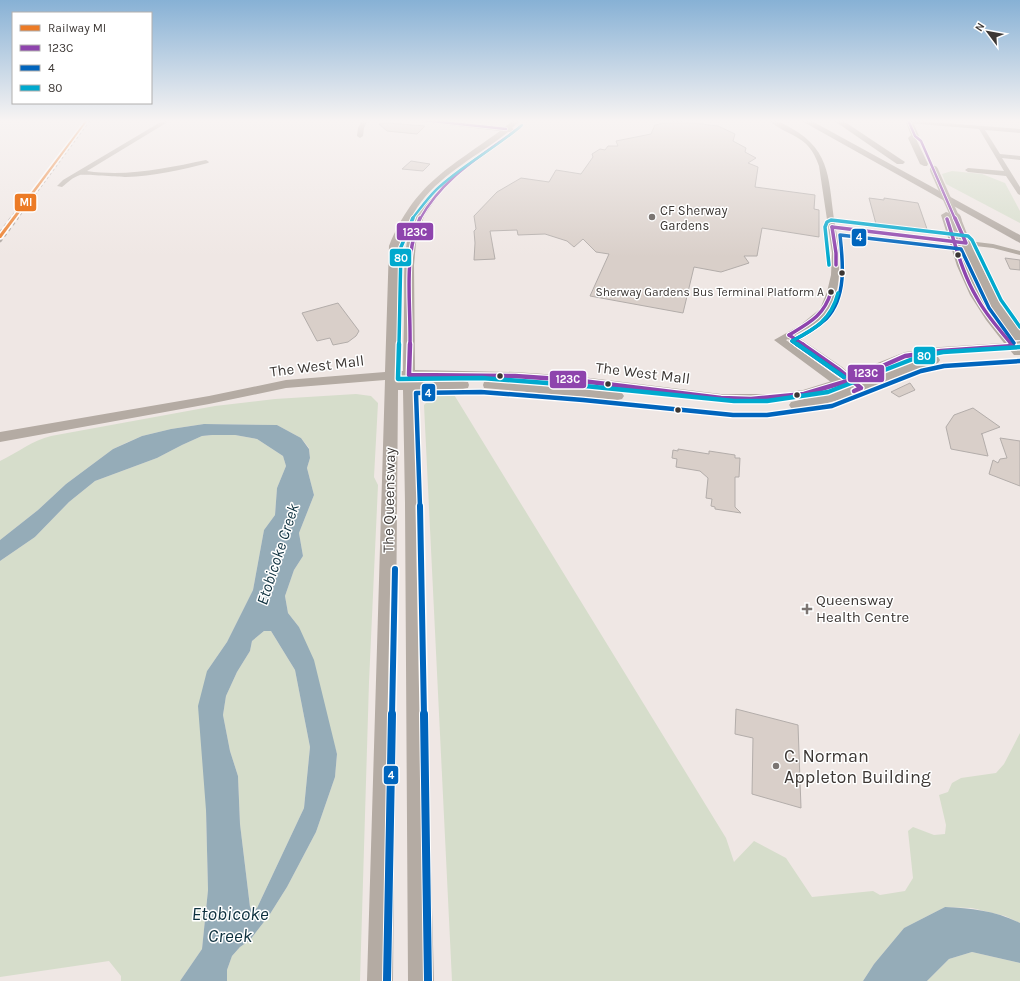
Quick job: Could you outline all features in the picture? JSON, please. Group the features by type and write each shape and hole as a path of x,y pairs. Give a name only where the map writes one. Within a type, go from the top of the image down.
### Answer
{"highway":[{"path":"880,166 903,178 926,187"},
{"path":"887,166 1020,240"},
{"path":"904,166 1020,229"},
{"path":"906,166 912,170"}],"main road":[{"name":"The Queensway","path":"420,981 413,503 400,380 394,246 406,216 422,194 432,184 460,166"},
{"name":"The Queensway","path":"380,981 400,380 410,320 410,245 417,220 431,198 461,166"},
{"path":"925,166 946,215 954,241 976,296 985,311 1019,347"},
{"path":"932,166 995,304 1019,347"},
{"name":"The West Mall","path":"0,437 209,400 336,388 400,380 526,388 734,408 767,408 830,399 851,386 919,364 1019,347"}],"street":[{"path":"60,186 91,166"},
{"path":"80,172 102,175 131,174 187,166"},
{"path":"822,166 836,253 836,265 828,304 822,312 789,335 779,340 851,386"},
{"path":"1004,166 1019,189"},
{"path":"968,170 1009,174"},
{"path":"832,227 966,242 1000,247 1020,253"},
{"path":"789,335 851,386"}],"green space":[{"path":"952,171 982,174 1005,183 1020,211 1020,223 946,184 942,174"},
{"path":"453,393 726,838 734,862 754,841 786,858 812,897 873,891 880,895 905,891 913,878 908,831 913,827 934,835 945,834 946,825 939,795 948,792 952,783 961,778 996,773 1004,764 1020,733 1020,923 1005,916 972,908 945,907 904,928 874,964 863,981 452,981 424,405 433,396"},
{"path":"356,394 371,396 378,403 374,477 378,485 369,682 360,981 227,981 227,970 232,956 240,947 250,940 270,914 287,887 316,832 335,777 337,754 299,627 288,613 285,596 294,570 303,556 299,533 314,495 307,468 310,458 309,448 301,438 277,425 204,424 171,429 142,436 113,449 66,484 38,510 0,540 0,461 31,444 51,436 215,406 275,399"},
{"path":"235,435 257,439 283,456 286,466 277,488 275,515 264,530 253,590 227,642 207,671 206,810 208,890 202,949 180,981 121,981 121,976 109,961 0,977 0,561 35,537 69,502 95,481 157,458 202,436"},
{"path":"264,631 271,631 295,670 310,747 304,808 257,908 252,912 250,907 240,824 238,776 230,751 223,715 226,696 237,672 250,651 252,641"},
{"path":"972,952 1020,963 1020,981 927,981 949,959"}],"water":[{"name":"Etobicoke Creek","path":"204,424 277,425 301,438 309,449 310,458 307,468 314,495 299,533 303,556 294,570 285,596 288,613 299,627 314,660 337,754 335,777 316,832 287,887 270,914 250,940 240,947 232,956 227,970 227,981 180,981 202,949 208,890 206,810 198,706 207,671 227,642 253,590 264,530 275,515 277,488 286,466 283,456 257,439 235,435 202,436 157,458 95,481 69,502 35,537 0,561 0,540 38,510 66,484 113,449 142,436 171,429","holes":["264,631 271,631 295,670 310,747 304,808 257,908 252,911 250,907 240,824 238,776 230,751 223,715 226,696 237,672 250,651 252,641"]},
{"path":"945,907 964,908 993,913 1020,923 1020,963 972,952 949,959 927,981 863,981 874,964 904,928"}],"building":[{"path":"406,166 428,166 423,171 402,169"},
{"name":"CF Sherway Gardens","path":"587,166 755,166 758,167 755,187 815,195 814,209 819,210 819,237 762,228 757,256 744,256 749,263 721,272 694,267 683,313 590,296 609,254 596,252 583,239 574,247 567,241 545,234 518,235 517,230 490,231 495,259 474,260 474,231 476,229 474,216 497,192 521,178 549,182 556,170 581,174"},
{"path":"869,198 884,200 884,198 918,203 927,229 876,224"},
{"path":"1005,258 1020,260 1020,270 1010,269"},
{"path":"338,303 359,331 356,336 348,342 333,345 330,338 317,341 302,313"},
{"path":"910,383 915,390 899,397 891,392"},
{"path":"973,408 1000,427 981,434 988,456 951,449 946,427 954,415"},
{"path":"1000,438 1020,441 1020,486 989,474 993,460 998,463 1000,459 1007,458"},
{"path":"678,449 709,454 709,451 735,455 735,458 740,458 739,477 735,477 735,507 741,513 715,509 715,507 711,506 712,499 706,498 708,478 700,471 676,467 677,459 672,458 673,450 678,451"},
{"name":"C. Norman Appleton Building","path":"736,709 798,725 801,808 752,794 753,738 735,734"}],"railway":[{"path":"17,219 56,166"},
{"path":"10,219 16,211"},
{"path":"0,232 11,218"},
{"path":"0,242 18,218"}],"rail line":[{"name":"MI","path":"0,237 53,166"}],"transit line":[{"name":"123C","path":"466,166 443,186 429,202 420,218 414,235 410,252 409,269 409,375 515,376 574,380 721,398 751,399 804,394 851,380 905,356 941,351 1013,346"},
{"name":"80","path":"468,166 437,189 427,199 412,219 401,247 398,379 482,378 585,386 734,401 767,401 828,392 918,357 943,352 1020,347"},
{"name":"123C","path":"832,227 966,243 932,166"},
{"name":"123C","path":"947,219 963,269 971,288 984,310 1013,346"},
{"name":"80","path":"829,265 825,227 827,222 831,220 968,236 972,240 1001,300 1020,327"},
{"name":"123C","path":"832,227 836,253 836,265"},
{"name":"4","path":"844,377 792,341 822,322 835,306 841,287 842,276 840,235 961,249 989,308 1014,343"},
{"name":"123C","path":"789,335 810,323 821,313 829,301 831,292"},
{"name":"80","path":"838,293 832,310 822,323 792,341 844,377"},
{"name":"123C","path":"789,335 838,369 861,388 854,391"},
{"name":"4","path":"428,981 420,503 416,393 481,392 583,400 733,415 767,415 832,406 921,371 944,366 1020,361"},
{"name":"4","path":"387,981 395,569"}],"place":[{"name":"CF Sherway Gardens","path":"652,217"},
{"name":"Sherway Gardens Bus Terminal Platform A","path":"831,292"},
{"name":"Queensway Health Centre","path":"807,609"},
{"name":"C. Norman Appleton Building","path":"776,766"}]}
